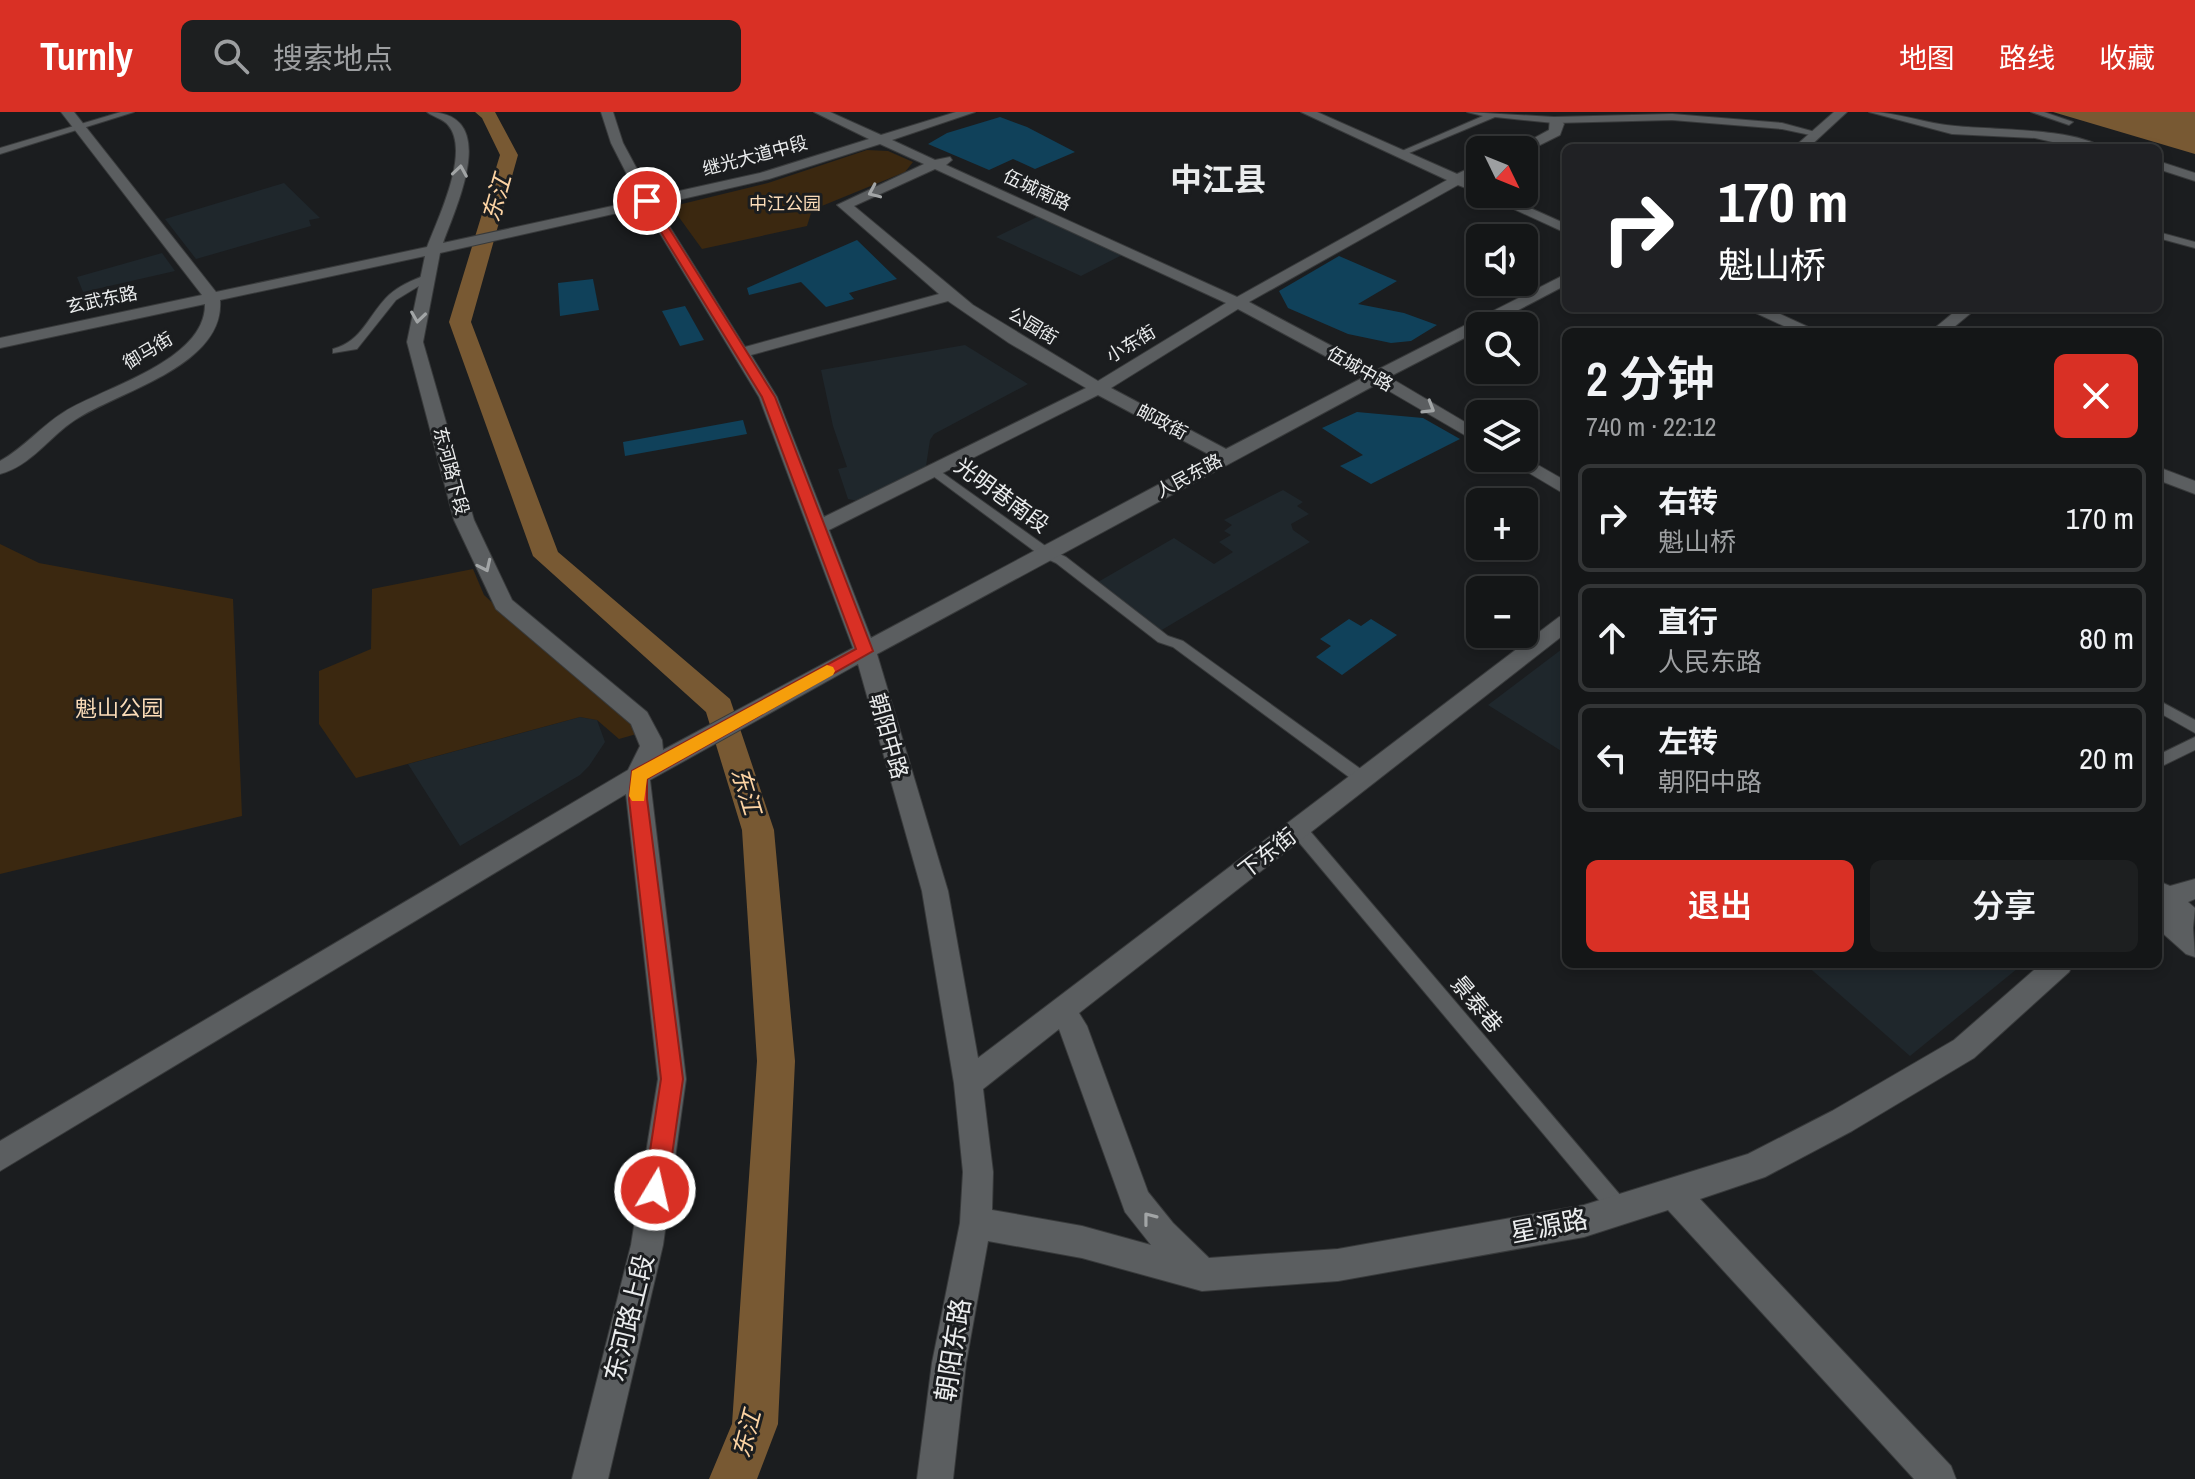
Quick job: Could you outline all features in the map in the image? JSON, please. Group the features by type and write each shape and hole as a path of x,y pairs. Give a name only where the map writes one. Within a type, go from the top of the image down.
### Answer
{"street":[{"path":"67,112 210,295"},
{"path":"0,151 130,112"},
{"name":"东河路下段","path":"433,112 453,121 461,138 462,170 436,245 415,342 464,520 503,604 639,718 650,735 652,753 638,775"},
{"name":"朝阳中路","path":"607,112 617,143 645,199 768,397 865,651 935,891 968,1083 978,1172 976,1223"},
{"name":"伍城南路","path":"820,112 883,136"},
{"name":"伍城南路","path":"836,112 1244,299"},
{"name":"继光大道中段","path":"436,245 764,176 952,112"},
{"name":"继光大道中段","path":"883,136 969,112"},
{"path":"1307,112 1466,184"},
{"path":"1471,112 1672,117 1782,126 1815,133"},
{"path":"1779,112 1815,133"},
{"path":"1804,144 1841,112"},
{"path":"1875,112 1952,130 2035,134 2079,144"},
{"path":"2035,112 2069,122"},
{"path":"1399,154 1494,114"},
{"path":"1538,140 1555,132 1558,124 1550,116"},
{"name":"公园街","path":"941,162 844,205 950,296 985,321 1098,388"},
{"path":"2162,166 2195,175"},
{"name":"小东街","path":"820,527 1098,388 1244,299 1466,173"},
{"path":"1519,208 1562,227"},
{"path":"2162,236 2195,246"},
{"name":"玄武东路","path":"0,340 436,245"},
{"path":"337,351 353,347 391,295 410,283 427,278"},
{"name":"人民东路","path":"0,1157 669,757 1226,456 1562,281"},
{"name":"御马街","path":"0,468 32,450 72,414 186,353 208,329 213,314 210,295"},
{"path":"741,353 950,296"},
{"name":"伍城中路","path":"1244,299 1466,413"},
{"path":"1763,312 1801,328"},
{"path":"1943,328 1964,312"},
{"name":"伍城中路","path":"1385,373 1466,429"},
{"name":"邮政街","path":"1098,388 1226,456"},
{"path":"1538,454 1562,469"},
{"name":"光明巷南段","path":"933,470 1046,553 1061,560 1163,639 1178,644 1363,779"},
{"path":"1537,472 1562,487"},
{"path":"2162,475 2195,488"},
{"name":"下东街","path":"968,1083 1562,625"},
{"path":"2162,707 2195,727"},
{"path":"2162,760 2195,743"},
{"name":"东河路上段","path":"590,1479 647,1245 672,1079 638,799 638,775"},
{"name":"景泰巷","path":"1298,829 1620,1210"},
{"path":"2162,899 2195,889"},
{"path":"2162,901 2195,923"},
{"path":"2162,903 2195,946"},
{"name":"星源路","path":"976,1223 1082,1242 1202,1275 1338,1265 1584,1221 1754,1167 1842,1121 1964,1049 2055,968"},
{"path":"1061,1012 1073,1026 1136,1201 1162,1234 1202,1275"},
{"path":"1673,1193 1938,1479"},
{"name":"朝阳东路","path":"935,1479 949,1363 976,1223"}],"shaded area":[{"path":"2053,112 2195,112 2195,154"},
{"path":"284,183 320,218 309,220 311,226 196,259 165,219"},
{"path":"1037,217 1122,255 1081,276 996,237"},
{"path":"162,253 175,271 83,292 77,277"},
{"path":"965,345 1028,384 934,434 930,440 926,466 858,501 848,499 838,469 847,467 833,426 821,370"},
{"path":"1283,490 1303,502 1297,506 1309,514 1291,524 1293,530 1310,542 1160,631 1098,582 1174,538 1214,564 1233,552 1219,542 1231,535 1224,531 1232,525 1224,520"},
{"path":"1562,649 1562,751 1488,705"},
{"path":"580,717 597,720 605,742 589,766 580,775 460,846 408,764"},
{"path":"1810,968 2018,968 1910,1056"}],"green space":[{"name":"中江公园","path":"867,150 888,151 913,162 905,172 812,210 807,226 702,249 673,209 682,204 768,183"},
{"name":"魁山公园","path":"0,544 39,563 233,599 242,816 0,874"},
{"path":"473,569 484,595 531,639 630,720 640,733 619,739 597,720 580,717 356,778 319,724 319,671 371,649 372,589"}],"building":[{"path":"1000,117 1075,152 1035,169 1013,159 989,170 928,144 947,133"},
{"path":"857,240 897,279 849,293 854,299 826,307 801,282 749,295 747,288"},
{"path":"1339,256 1397,281 1358,304 1404,313 1437,325 1411,341 1391,343 1348,334 1288,308 1279,291"},
{"path":"593,279 599,310 560,316 558,283"},
{"path":"685,306 704,340 680,346 662,311"},
{"path":"1357,412 1423,418 1460,439 1371,484 1340,466 1363,455 1322,428"},
{"path":"743,420 747,434 625,456 623,442"},
{"path":"1349,619 1361,626 1371,619 1397,635 1342,675 1316,657 1331,646 1320,639"}],"waterway":[{"name":"东江","path":"483,112 489,115 509,155 460,322 546,556 719,707 758,830 776,1061 755,1424 733,1479"}],"slow traffic":[{"path":"638,796 638,775 827,671"}],"district":[{"name":"中江县","path":"1218,180"}],"route":[{"path":"647,201 768,397 865,651 638,775 638,799 672,1079 655,1190"}]}
